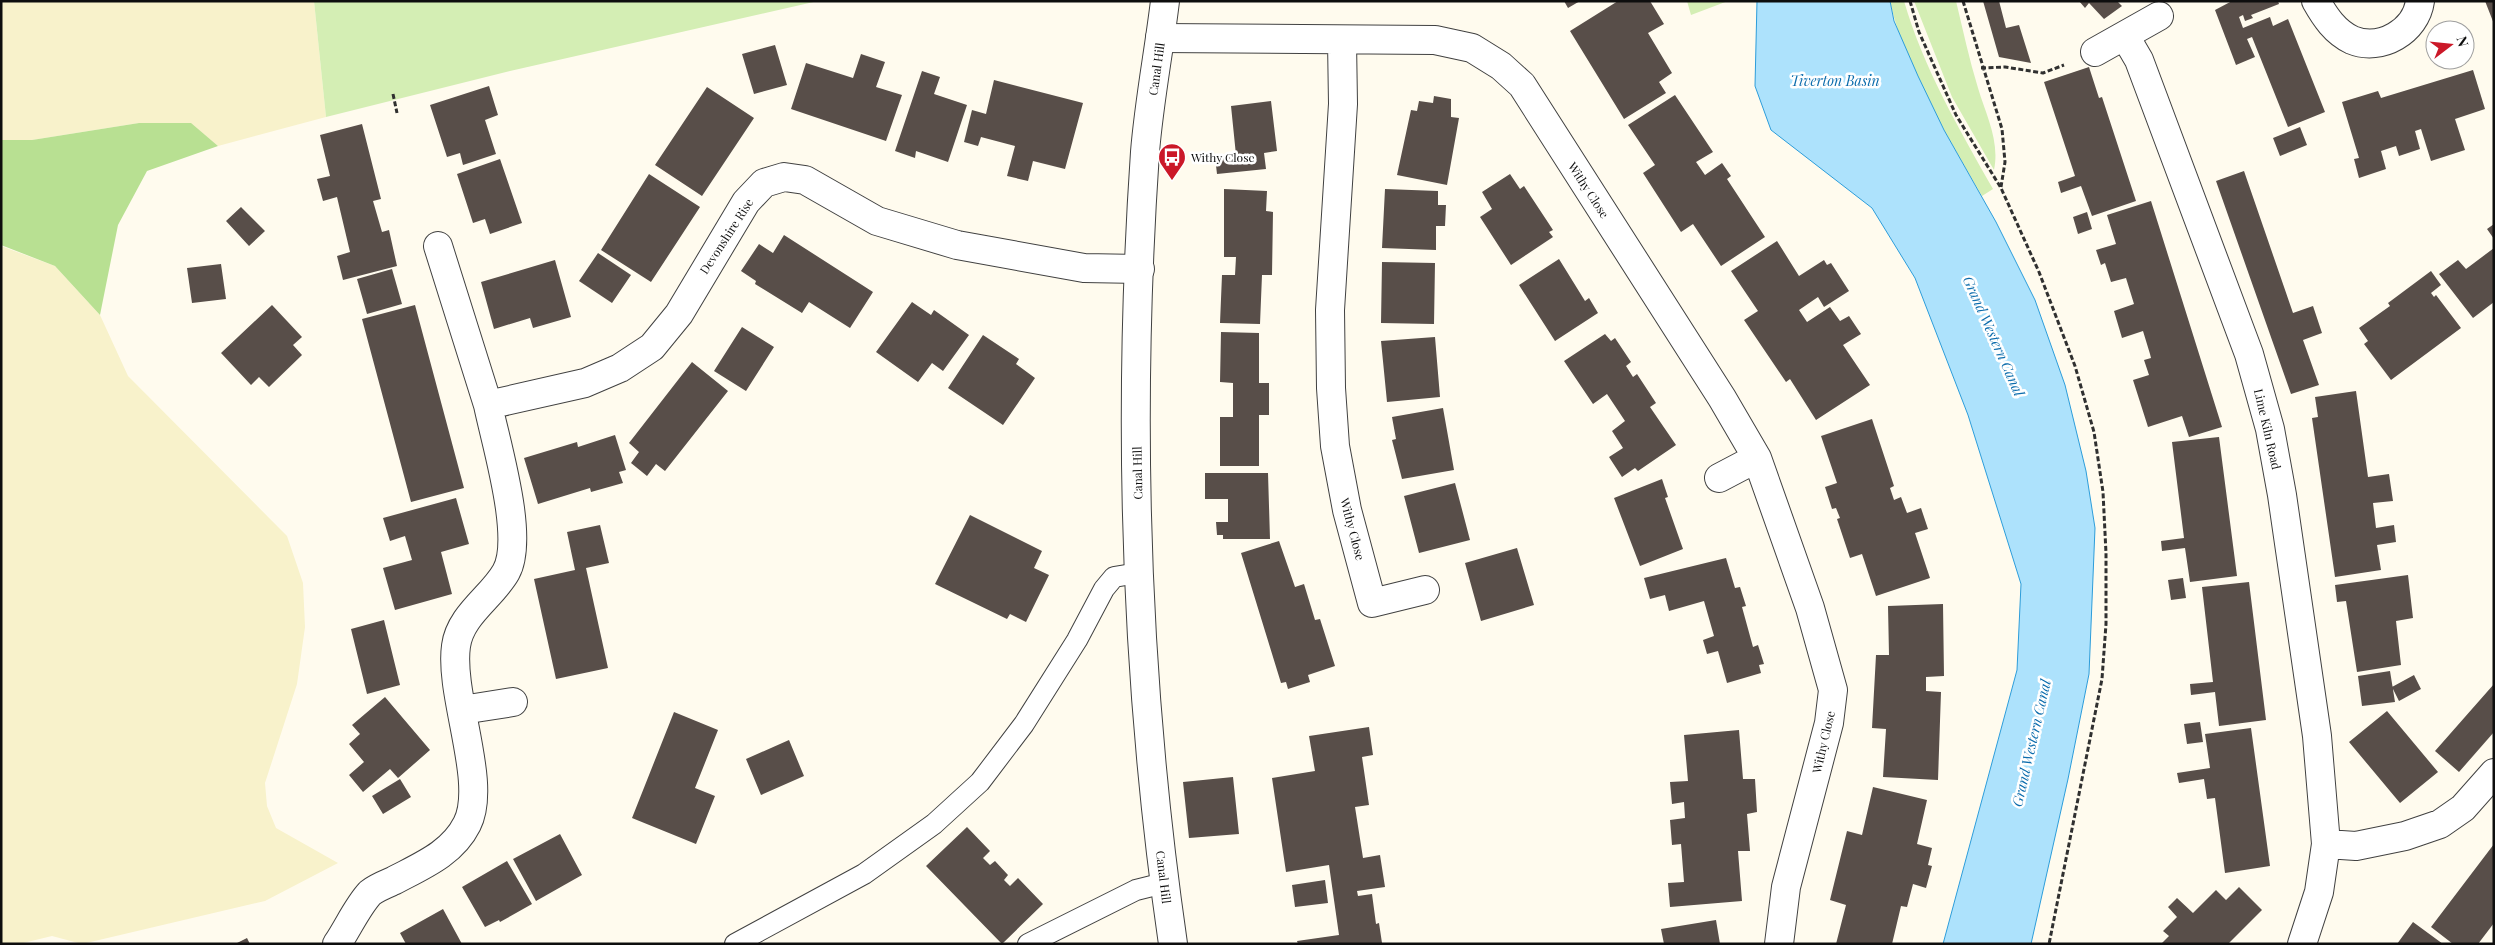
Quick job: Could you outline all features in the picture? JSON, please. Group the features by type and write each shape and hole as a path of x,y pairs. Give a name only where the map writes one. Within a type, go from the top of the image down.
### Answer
{"street":[{"name":"Canal Hill","path":"1165,1 1146,150 1136,409 1138,573 1154,792 1173,944"},
{"path":"2316,1 2332,27 2353,40 2372,44 2392,39 2407,27 2418,12 2420,1"},
{"path":"2095,52 2159,16"},
{"name":"Lime Kiln Road","path":"2125,36 2139,60 2206,237 2249,354 2270,429 2301,616 2317,736 2326,844 2319,892 2302,944"},
{"name":"Withy Close","path":"1160,38 1342,41 1435,40 1472,48 1501,66 1522,85 1722,398 1757,458 1810,608 1833,690 1829,723 1786,886 1779,944"},
{"name":"Withy Close","path":"1342,41 1343,104 1330,310 1335,446 1347,510 1372,603 1425,590"},
{"name":"Devonshire Rise","path":"488,405 585,382 620,368 652,347 678,314 746,202 764,183 784,177 804,180 877,221 957,245 1084,268 1140,269"},
{"path":"337,944 371,892 435,859 455,843 467,824 474,803 456,675 456,645 463,625 507,570 513,543 510,508 488,405 438,246"},
{"path":"1719,478 1757,458"},
{"path":"462,710 513,702"},
{"path":"2326,844 2356,846 2406,836 2440,824 2463,808 2494,773"}],"lane":[{"path":"735,944 864,874 934,824 980,782 1024,724 1077,640 1104,589 1114,577 1138,573"},
{"path":"1028,944 1136,890 1164,883"}],"path":[{"path":"1910,1 1919,32 1956,115 2001,188 2039,272 2075,366 2094,432 2103,492 2106,588 2102,679 2049,944"},
{"path":"1963,1 1981,68 2002,129 2005,162 2001,188"},
{"path":"1981,68 2005,67 2043,73 2095,52"},
{"path":"393,94 397,113"}],"shaded area":[{"path":"1,1 314,1 326,117 218,146 190,123 139,123 32,140 1,140"},
{"path":"1,246 55,266 100,315 128,376 287,536 303,583 305,627 297,684 265,783 267,806 276,828 338,863 265,901 82,944 52,936 19,944 1,944"}],"green space":[{"path":"314,1 818,1 510,71 326,117"},
{"path":"1687,1 1728,1 1691,15"},
{"path":"1890,1 1904,1 1921,50 1932,74 1955,121 1993,189 1982,196 1929,102 1906,51"},
{"path":"1914,1 1956,1 1978,88 1994,138 1994,170 1952,97"},
{"path":"139,123 191,123 218,146 147,171 118,225 100,315 55,266 1,245 1,140 32,140"}],"water":[{"name":"Tiverton Basin","path":"1757,1 1890,1 1894,21 1944,130 1996,222 2035,300 2065,385 2086,471 2095,528 2089,674 2068,779 2031,944 1943,944 2017,670 2021,584 1968,415 1915,278 1872,208 1771,130 1755,86"}],"building":[{"path":"1564,1 1580,1 1568,8"},
{"path":"1618,1 1650,1 1664,24 1648,33 1672,73 1659,82 1666,93 1624,119 1570,31"},
{"path":"1983,1 1999,1 2006,28 2019,25 2031,63 1999,57"},
{"path":"2079,1 2117,1 2122,6 2104,19 2089,3 2085,8"},
{"path":"2232,1 2278,1 2279,4 2251,15 2253,18 2245,21 2243,15 2239,17 2243,28 2270,17 2273,26 2288,19 2325,112 2288,127 2252,37 2247,39 2255,57 2236,65 2215,10"},
{"path":"2485,1 2494,1 2494,24"},
{"path":"775,45 787,85 754,94 742,54"},
{"path":"861,54 885,62 876,87 902,95 886,141 791,109 806,63 853,78"},
{"path":"2089,67 2099,98 2102,97 2136,201 2092,216 2081,186 2061,193 2058,182 2075,176 2044,82"},
{"path":"2473,70 2485,109 2455,119 2465,150 2431,161 2421,129 2415,131 2420,149 2399,156 2396,146 2381,151 2386,169 2359,178 2354,159 2359,158 2342,102 2378,91 2381,98"},
{"path":"922,71 940,77 934,94 967,105 948,162 916,151 915,158 895,151"},
{"path":"994,80 1083,103 1065,169 1033,161 1028,181 1007,176 1015,146 981,137 978,146 964,142 972,110 986,114"},
{"path":"489,86 498,115 485,120 496,154 463,165 460,153 447,157 430,105"},
{"path":"707,87 754,118 702,196 655,165"},
{"path":"1675,95 1713,152 1696,162 1705,175 1722,163 1731,176 1727,179 1765,237 1721,266 1693,224 1681,232 1643,173 1655,165 1628,125"},
{"path":"1434,96 1451,99 1451,117 1459,118 1447,185 1397,175 1411,110 1417,111 1419,101 1433,103"},
{"path":"1271,101 1277,151 1264,153 1266,169 1217,174 1215,157 1236,155 1231,106"},
{"path":"362,124 381,199 373,201 382,232 389,230 397,266 343,280 337,256 350,252 337,197 323,201 317,179 330,176 320,135"},
{"path":"2300,127 2307,145 2280,156 2273,138"},
{"path":"500,159 522,223 490,234 485,219 473,223 457,174"},
{"path":"2244,171 2293,313 2313,306 2322,333 2303,340 2319,385 2291,394 2216,181"},
{"path":"649,174 700,207 651,282 601,250"},
{"path":"1510,174 1520,189 1524,186 1553,230 1549,232 1553,237 1511,265 1480,217 1492,209 1482,192"},
{"path":"1224,189 1267,191 1266,211 1273,212 1272,275 1262,275 1260,324 1220,323 1222,275 1235,275 1236,257 1224,257"},
{"path":"1385,189 1438,191 1438,205 1446,205 1445,226 1436,226 1436,250 1382,248"},
{"path":"2151,201 2222,427 2189,437 2182,416 2148,427 2133,380 2149,375 2144,360 2151,358 2150,354 2143,331 2122,338 2114,311 2134,304 2126,278 2111,282 2105,263 2101,265 2096,250 2116,244 2107,215"},
{"path":"241,207 265,231 249,246 226,221"},
{"path":"2087,212 2092,229 2078,234 2073,217"},
{"path":"2494,224 2494,239 2487,229"},
{"path":"784,235 873,292 850,328 809,302 802,313 755,284 756,281 741,271 759,244 773,253"},
{"path":"1777,241 1799,276 1824,260 1827,265 1831,263 1849,291 1824,307 1818,297 1799,310 1807,322 1830,307 1840,321 1849,316 1861,334 1843,345 1870,385 1816,420 1790,379 1786,382 1744,320 1758,311 1731,271"},
{"path":"2494,248 2494,302 2473,318 2439,274 2458,260 2466,269"},
{"path":"598,253 631,275 612,303 579,281"},
{"path":"1559,259 1585,301 1589,298 1598,313 1555,341 1519,285"},
{"path":"555,260 571,317 533,328 530,318 494,329 481,282"},
{"path":"1382,262 1435,263 1434,324 1381,323"},
{"path":"221,264 226,299 192,303 187,268"},
{"path":"392,269 402,304 367,314 357,279"},
{"path":"2431,271 2441,285 2431,293 2434,297 2436,295 2461,328 2391,380 2364,344 2368,341 2359,328 2390,306 2388,303"},
{"path":"912,302 931,315 934,310 969,335 943,371 932,363 918,382 876,352"},
{"path":"272,305 302,337 293,345 302,355 269,387 259,377 251,385 221,353"},
{"path":"415,305 464,488 411,502 362,319"},
{"path":"742,327 774,347 746,391 714,371"},
{"path":"1221,332 1259,333 1259,383 1269,383 1269,415 1259,415 1259,466 1220,466 1220,417 1233,417 1233,383 1220,382"},
{"path":"1605,334 1611,341 1615,338 1631,362 1626,366 1633,377 1637,374 1656,403 1650,407 1676,445 1638,471 1635,468 1622,477 1609,457 1623,448 1612,431 1625,421 1607,394 1593,404 1564,361"},
{"path":"983,335 1019,359 1016,364 1035,378 1003,425 948,388"},
{"path":"1435,337 1440,397 1387,402 1381,341"},
{"path":"692,362 728,391 665,471 656,464 647,476 631,463 639,452 629,443"},
{"path":"2356,391 2368,477 2389,474 2393,501 2373,503 2376,528 2394,525 2396,542 2377,545 2381,570 2335,577 2312,418 2318,417 2315,397"},
{"path":"1443,408 1454,470 1402,479 1392,440 1396,439 1392,417"},
{"path":"1872,419 1894,486 1890,488 1894,500 1901,497 1907,513 1921,508 1928,529 1915,533 1930,578 1876,596 1862,554 1850,558 1837,519 1840,518 1836,508 1832,509 1825,487 1837,483 1821,436"},
{"path":"615,435 626,470 619,472 623,483 591,492 590,488 538,504 524,458 577,442 578,447"},
{"path":"2219,437 2237,576 2190,582 2185,548 2162,551 2161,541 2184,538 2172,442"},
{"path":"1205,473 1268,473 1270,539 1223,539 1223,535 1217,535 1216,522 1228,522 1228,499 1205,499"},
{"path":"1662,479 1668,497 1665,498 1683,549 1640,566 1614,498"},
{"path":"1455,483 1470,540 1419,553 1404,496"},
{"path":"456,498 469,544 441,552 452,594 395,610 383,568 412,560 405,536 390,541 383,518"},
{"path":"970,515 1042,551 1034,568 1049,575 1026,622 1010,614 1007,619 935,584"},
{"path":"600,525 609,563 586,568 608,668 556,679 534,579 575,570 567,532"},
{"path":"1279,541 1295,587 1304,584 1315,620 1320,619 1335,666 1308,675 1310,682 1288,689 1286,682 1281,683 1241,553"},
{"path":"1517,548 1534,605 1481,621 1465,563"},
{"path":"1726,558 1735,588 1740,587 1746,606 1742,607 1753,647 1758,645 1764,664 1759,665 1761,673 1727,683 1718,651 1707,654 1703,640 1714,636 1704,601 1669,611 1665,595 1650,599 1644,578"},
{"path":"2408,575 2413,618 2396,621 2401,665 2357,672 2346,601 2337,602 2335,585"},
{"path":"2183,578 2186,598 2171,600 2168,580"},
{"path":"2249,582 2266,720 2219,726 2215,692 2191,695 2190,684 2213,682 2202,587"},
{"path":"1943,604 1944,676 1926,677 1926,691 1941,692 1938,780 1883,777 1886,729 1872,728 1876,655 1889,655 1888,606"},
{"path":"384,620 400,685 367,694 351,629"},
{"path":"2390,671 2395,702 2362,706 2358,676"},
{"path":"2414,675 2421,689 2399,701 2392,687"},
{"path":"2494,684 2494,732 2459,772 2435,751"},
{"path":"385,697 430,750 398,778 390,769 363,792 349,775 364,762 349,744 360,734 352,725"},
{"path":"2387,711 2438,772 2400,803 2349,742"},
{"path":"674,712 718,730 695,788 715,796 696,844 632,818"},
{"path":"2200,722 2203,742 2187,744 2184,724"},
{"path":"1369,727 1373,755 1362,757 1369,805 1355,807 1363,858 1380,855 1385,887 1357,891 1358,896 1372,894 1376,924 1379,923 1382,943 1298,944 1297,941 1339,935 1329,865 1286,872 1272,778 1315,771 1309,736"},
{"path":"2251,728 2270,866 2225,873 2215,798 2207,799 2204,779 2179,783 2177,773 2210,768 2205,734"},
{"path":"1739,730 1743,779 1755,779 1757,812 1747,814 1750,851 1738,851 1742,901 1670,907 1668,883 1684,882 1681,844 1672,845 1670,820 1685,818 1684,802 1672,804 1670,782 1688,781 1684,735"},
{"path":"789,740 804,776 761,795 746,759"},
{"path":"1233,777 1239,834 1189,838 1183,782"},
{"path":"400,779 411,797 383,814 372,796"},
{"path":"1873,787 1927,800 1917,844 1932,848 1928,865 1932,866 1926,888 1913,884 1907,907 1901,906 1892,944 1836,944 1846,905 1830,900 1847,831 1862,835"},
{"path":"967,827 990,851 983,858 990,865 995,861 1008,875 1004,880 1010,886 1018,878 1043,904 1002,944 926,866"},
{"path":"560,834 582,875 536,901 513,859"},
{"path":"2494,844 2494,923 2478,944 2453,944 2431,927"},
{"path":"507,861 532,904 500,922 499,920 485,927 462,887"},
{"path":"1325,880 1328,903 1295,907 1292,885"},
{"path":"2239,887 2262,910 2228,944 2161,944 2169,936 2163,931 2177,917 2168,907 2177,898 2193,913 2216,890 2226,900"},
{"path":"443,909 462,944 406,944 400,933"},
{"path":"1716,920 1720,944 1664,944 1661,929"},
{"path":"2413,922 2443,944 2397,944"},
{"path":"247,938 250,944 235,944"}],"place":[{"name":"Withy Close","path":"1172,181"}],"water label":[{"name":"Grand Western Canal","path":"1994,336"},
{"name":"Grand Western Canal","path":"2031,743"}]}
